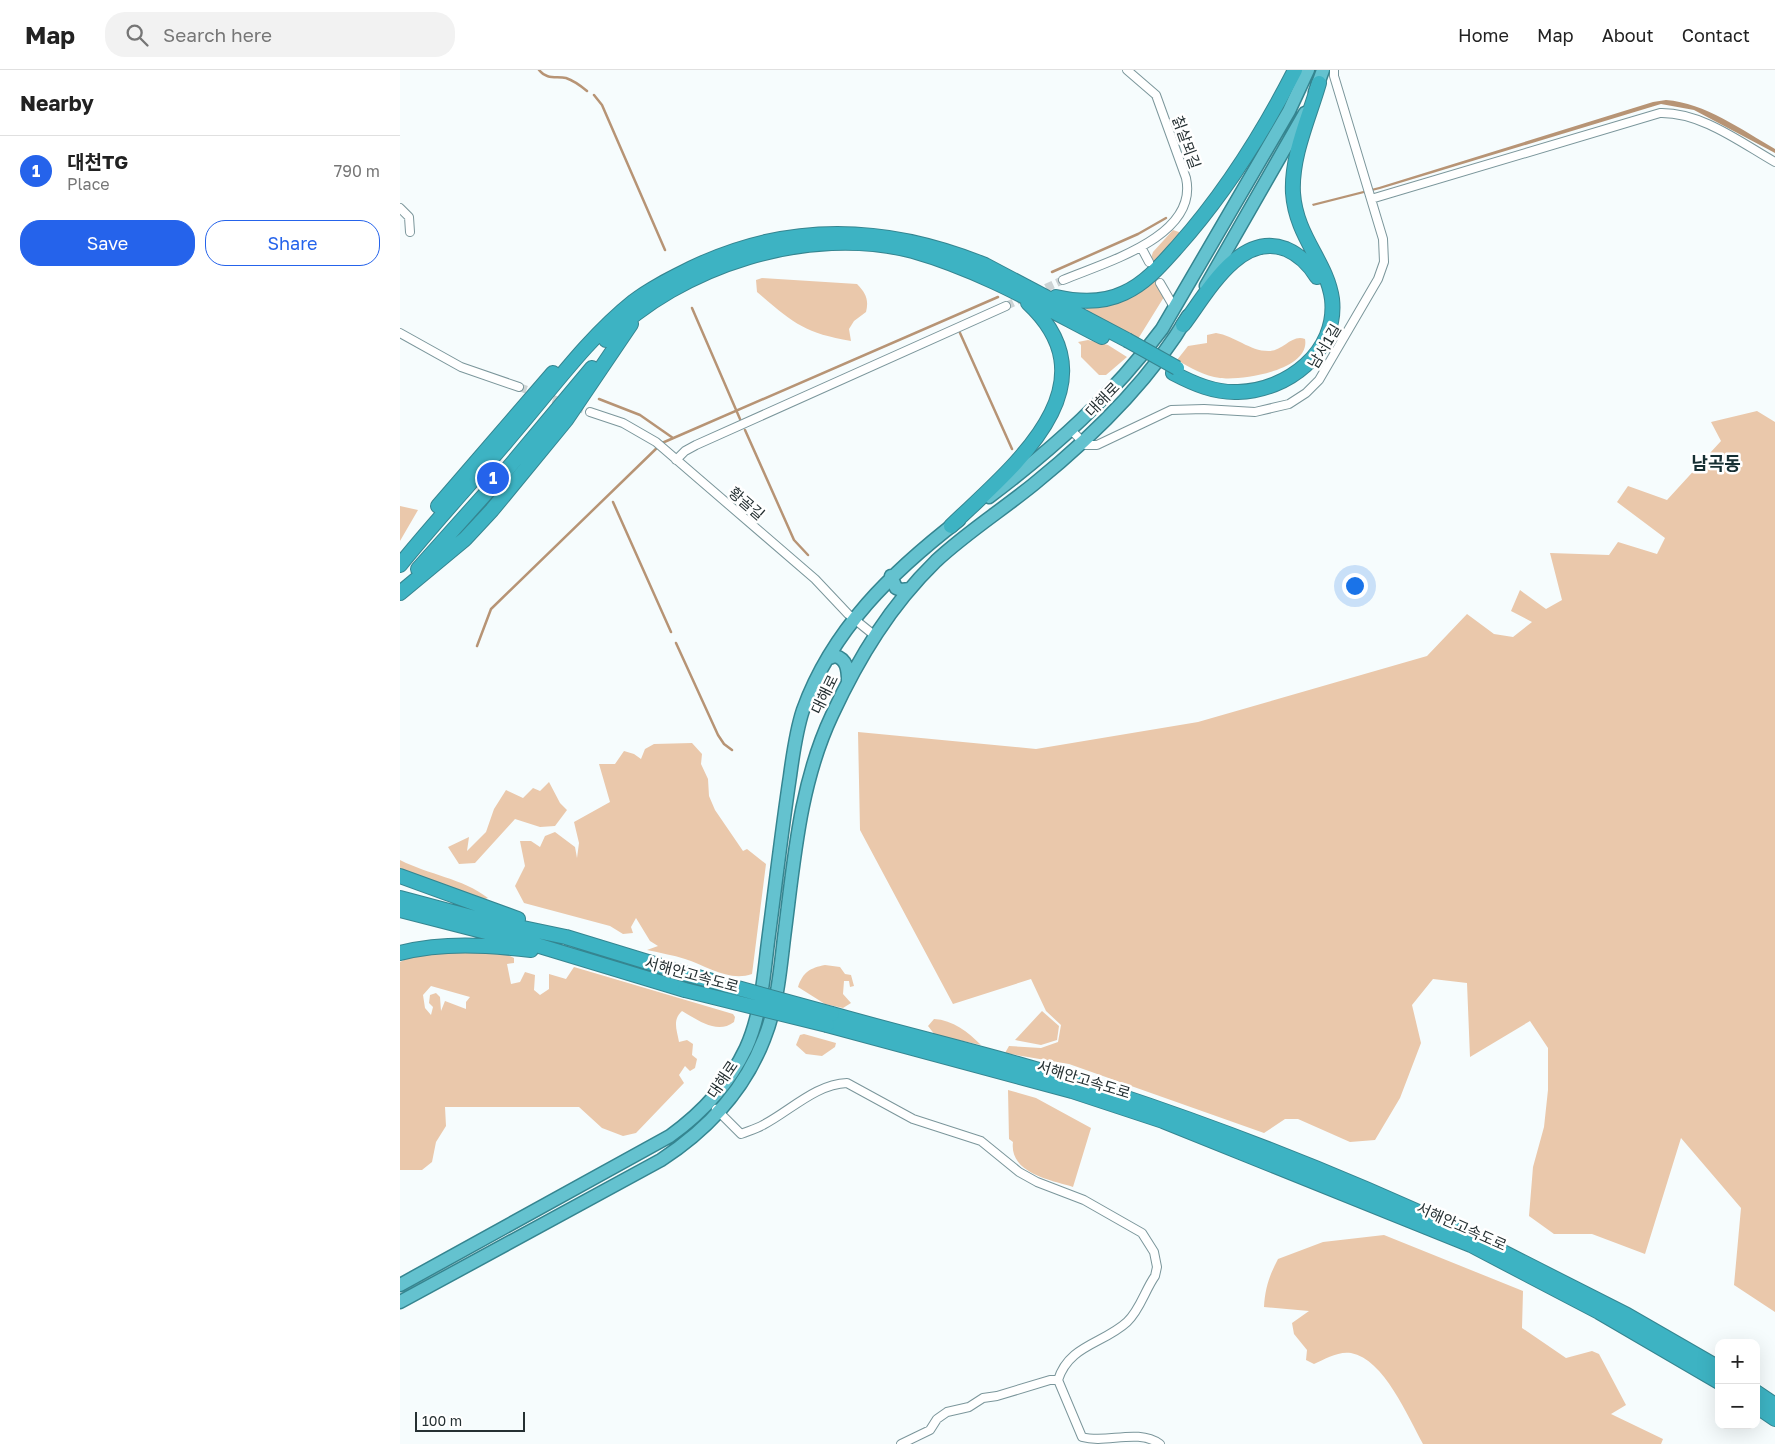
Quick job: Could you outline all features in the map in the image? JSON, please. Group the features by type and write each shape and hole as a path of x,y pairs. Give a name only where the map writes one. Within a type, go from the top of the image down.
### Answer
{"highway":[{"path":"1039,292 1071,300 1103,299 1122,294 1151,276 1188,235 1227,185 1266,123 1295,70"},
{"name":"대해로","path":"400,1285 651,1148 685,1125 709,1102 725,1083 745,1049 756,1018 795,740 804,707 827,659 854,618 891,576 951,526 1072,431 1131,369 1162,329 1289,111 1308,70"},
{"path":"400,565 597,336 636,308 676,275 736,249 780,238 850,233 910,240 938,248 985,265 1039,292 1197,385 1239,392 1258,390 1276,384 1309,362 1325,342 1332,318 1331,294 1301,230 1296,213 1293,182 1296,161 1321,76"},
{"name":"대해로","path":"400,1302 661,1160 690,1140 719,1112 735,1092 756,1057 770,1024 778,987 805,794 825,730 848,681 874,635 910,589 958,542 1029,488 1082,442 1129,395 1168,348 1183,326 1290,140 1321,76"},
{"path":"400,556 428,517 529,398 564,360 607,321 730,263 781,249 837,243 911,251 968,269 1125,344"},
{"path":"1175,371 1231,386 1260,383 1279,376 1296,366 1316,344 1325,318 1324,295 1313,271 1296,254 1272,246 1257,247 1243,254 1229,266 1183,326"},
{"path":"951,526 1032,444 1058,403 1063,369 1058,346 1047,323 1019,294"},
{"path":"400,576 569,380 636,308"},
{"path":"400,588 479,502 636,308"},
{"path":"400,593 465,539 516,483 566,420 636,308"},
{"path":"891,576 896,588 901,590 910,589"},
{"path":"827,659 835,656 844,661 848,681"},
{"path":"400,876 566,937"},
{"name":"서해안고속도로","path":"400,898 476,918 566,937 829,1020 1072,1091 1172,1125 1471,1245 1599,1312 1715,1380"},
{"name":"서해안고속도로","path":"400,910 505,936 685,990 829,1020 1108,1091 1249,1142 1374,1191 1535,1266 1715,1366"},
{"path":"400,953 435,947 470,945 562,954"},
{"path":"1760,1395 1775,1405"},
{"path":"1760,1409 1775,1419"}],"street":[{"name":"칡살뫼길","path":"1063,280 1141,247 1161,235 1178,217 1188,186 1156,95 1127,70"},
{"name":"남서1길","path":"1082,442 1086,445 1097,445 1171,410 1263,411 1289,404 1306,393 1330,365 1382,270 1383,239 1334,76 1334,70"},
{"path":"1371,198 1660,113 1680,114 1710,126 1775,162"},
{"path":"400,208 409,217 410,232"},
{"path":"1141,247 1149,262"},
{"path":"1160,283 1174,307"},
{"path":"676,460 696,445 1006,306"},
{"path":"400,333 460,367 519,387"},
{"name":"황골길","path":"590,412 622,424 656,442 815,579 874,635"},
{"path":"1072,431 1082,442"},
{"path":"709,1102 741,1134 762,1125 822,1089 835,1084 847,1083 913,1118 982,1141 1019,1172 1037,1182 1084,1200 1142,1233 1154,1252 1157,1267 1156,1276 1126,1323 1079,1350 1062,1369 1058,1380 1077,1430 1082,1437 1103,1443 1132,1438 1152,1439 1160,1444"},
{"path":"901,1444 930,1430 937,1419 947,1412 969,1407 983,1398 997,1396 1050,1380 1058,1380"}],"shaded area":[{"path":"1666,100 1695,106 1723,118 1775,149 1775,153 1694,110 1661,104 1380,189 1313,206 1312,204 1379,187 1653,102"},
{"path":"1173,230 1179,232 1180,235 1154,266 1150,261 1153,252"},
{"path":"762,278 857,284 863,290 866,297 866,312 854,321 849,329 851,341 822,334 790,319 757,292 756,280"},
{"path":"1155,279 1164,297 1138,339 1089,313 1086,309 1088,306 1132,295"},
{"path":"1216,333 1263,351 1275,350 1292,340 1300,338 1305,339 1304,350 1297,359 1287,366 1243,378 1214,377 1177,360 1188,346 1207,343 1207,335"},
{"path":"1088,340 1108,345 1127,357 1106,375 1099,375 1081,357 1081,345 1078,342"},
{"path":"1757,411 1775,422 1775,1312 1734,1285 1741,1208 1681,1138 1645,1254 1592,1234 1554,1234 1529,1216 1533,1167 1544,1127 1548,1090 1548,1048 1530,1021 1470,1057 1467,983 1433,979 1412,1005 1421,1043 1400,1098 1375,1140 1350,1142 1298,1119 1285,1119 1264,1133 1069,1064 1005,1053 1009,1046 1041,1048 1058,1042 1061,1025 1046,1011 1031,979 953,1004 860,830 858,732 1036,749 1198,722 1427,656 1467,614 1494,634 1513,637 1532,622 1511,611 1520,590 1546,609 1562,600 1550,553 1609,555 1618,542 1657,554 1665,538 1617,502 1628,486 1667,500 1721,441 1711,422"},
{"path":"400,506 418,510 400,541"},
{"path":"692,743 702,754 701,764 708,779 709,796 715,810 743,851 747,849 766,864 752,974 743,976 726,975 693,962 647,950 658,946 650,941 636,918 631,927 633,933 623,934 610,926 524,903 515,886 525,866 520,841 531,841 540,847 545,836 555,832 575,847 577,858 579,843 574,822 610,802 599,764 615,764 624,751 634,754 641,759 645,749 654,744"},
{"path":"549,782 560,803 567,810 555,826 540,827 515,819 475,863 459,864 448,847 469,837 467,851 486,832 494,809 506,790 523,798 533,788 540,791"},
{"path":"400,860 456,881 488,898 482,900 400,871"},
{"path":"439,951 504,953 514,958 514,963 507,964 511,984 520,982 525,972 535,975 534,990 540,995 549,989 549,974 566,979 574,967 733,1014 735,1017 734,1022 728,1026 714,1027 682,1011 679,1014 676,1025 679,1042 687,1040 693,1044 692,1055 697,1059 695,1068 690,1071 685,1066 679,1075 684,1083 636,1133 623,1136 602,1128 579,1107 445,1107 446,1126 436,1142 432,1162 422,1170 400,1170 400,962 416,954","holes":["431,986 470,997 466,1002 466,1009 445,1001 441,1011 440,997 436,993 430,995 429,1003 433,1007 431,1015 425,1008 423,995"]},
{"path":"825,965 840,967 845,974 851,975 854,986 850,987 849,981 844,981 843,994 851,1003 843,1008 825,1004 798,987 805,974"},
{"path":"1042,1011 1059,1026 1057,1040 1041,1045 1015,1040"},
{"path":"934,1019 948,1022 960,1028 981,1045 935,1035 928,1026"},
{"path":"804,1034 836,1043 835,1047 822,1056 806,1054 796,1045 800,1035"},
{"path":"1008,1090 1036,1098 1091,1128 1073,1187 1033,1174 1017,1161 1013,1153 1013,1142 1009,1139"},
{"path":"1384,1235 1523,1291 1522,1328 1566,1358 1592,1351 1599,1354 1626,1405 1611,1414 1663,1439 1661,1444 1423,1444 1394,1391 1374,1366 1363,1358 1351,1353 1341,1353 1314,1364 1306,1360 1307,1350 1294,1334 1292,1323 1309,1311 1264,1307 1268,1283 1278,1259 1323,1242"}],"waterway":[{"path":"539,70 548,76 569,79 587,91"},
{"path":"594,95 602,105 665,250"},
{"path":"1052,272 1138,234 1166,218"},
{"path":"477,646 491,609 662,443 998,297"},
{"path":"692,308 740,419"},
{"path":"960,333 1012,449"},
{"path":"599,399 640,415 673,438"},
{"path":"745,430 794,540 808,555"},
{"path":"613,502 671,632"},
{"path":"676,643 718,735 724,744 732,750"}],"tunnel":[{"path":"1035,293 1063,280"},
{"path":"1006,306 1025,297"},
{"path":"519,387 590,412"}],"place":[{"name":"대천TG","path":"493,478"}],"district":[{"name":"남곡동","path":"1716,463"}]}
